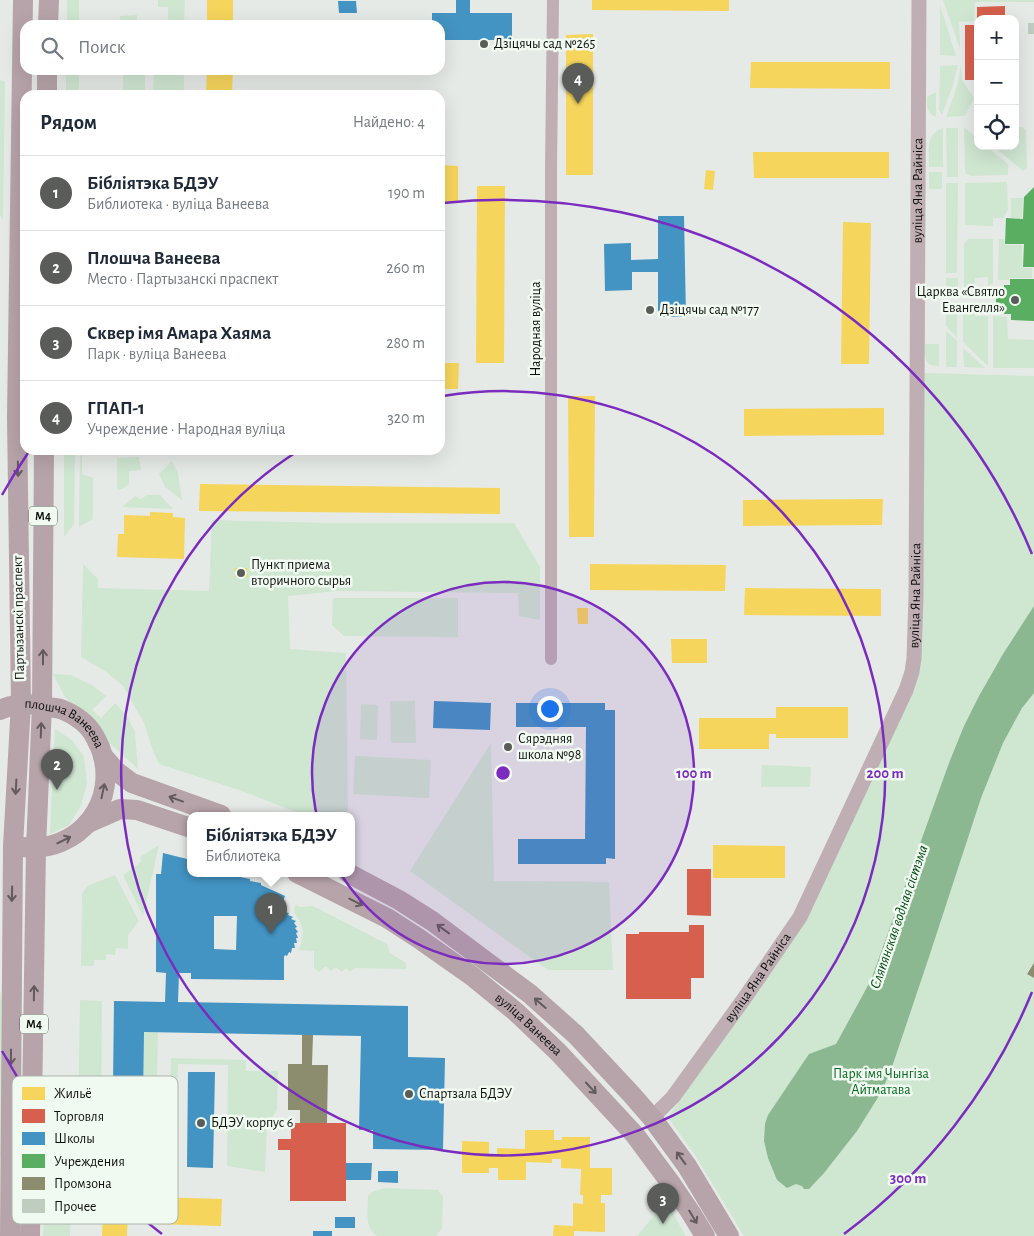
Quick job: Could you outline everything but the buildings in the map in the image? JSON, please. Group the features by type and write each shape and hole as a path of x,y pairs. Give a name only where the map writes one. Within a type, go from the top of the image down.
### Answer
{"main road":[{"name":"Партызанскі праспект","path":"23,0 23,20"},
{"path":"48,20 49,0"},
{"name":"Партызанскі праспект","path":"22,75 22,90"},
{"path":"47,75 47,90"},
{"name":"Партызанскі праспект","path":"10,1236 5,1200 7,843 21,703 17,417 20,208"},
{"name":"Партызанскі праспект","path":"33,1076 36,848 42,705 44,455"},
{"name":"плошча Ванеева","path":"0,710 21,703 42,705 63,710 81,720 95,736 103,756 106,774 104,791 98,808 88,823 78,833 65,841 36,848 7,843"},
{"path":"103,756 116,771 132,783 214,812"},
{"path":"88,823 120,809 137,810 187,827"},
{"name":"вуліца Ванеева","path":"305,877 387,918 472,976 516,1012 551,1045 635,1135 672,1185 705,1236"},
{"name":"вуліца Ванеева","path":"355,877 399,900 424,916 530,994 576,1035 652,1118 687,1166 729,1236"},
{"path":"635,1135 652,1118"},
{"path":"672,1185 687,1181 692,1183 708,1199"}],"street":[{"name":"Народная вуліца","path":"551,659 551,156 553,0"},
{"name":"вуліца Яна Райніса","path":"652,1118 669,1102 678,1090 800,917 902,699 912,672 915,650 916,596 919,0"}],"green space":[{"path":"67,0 79,0 79,20 67,20"},
{"path":"158,0 185,0 184,20 168,20 168,7 158,7"},
{"path":"943,0 1034,0 1034,2 975,2 974,21 959,22 960,49"},
{"path":"940,5 956,56 940,55"},
{"path":"137,15 137,20 120,20 120,16"},
{"path":"958,65 942,115 939,110 940,66"},
{"path":"961,66 962,80 974,98 965,116 946,117 957,86"},
{"path":"66,75 79,75 79,90 66,90"},
{"path":"123,75 145,75 145,90 123,90"},
{"path":"154,75 184,75 184,90 153,90"},
{"path":"0,80 5,82 3,220 0,215"},
{"path":"936,92 936,117 929,111 927,97"},
{"path":"964,127 974,136 974,150 991,150 1008,164 1008,175 971,176 966,174"},
{"path":"1019,127 1023,127 1026,131 1027,168 1023,171 998,150 1019,150"},
{"path":"943,128 943,167 929,167 929,144 933,134"},
{"path":"946,128 958,128 958,177 947,177"},
{"path":"929,172 942,172 942,189 929,189"},
{"path":"1007,182 1008,210 1003,218 993,218 993,226 965,225 965,183"},
{"path":"946,183 958,183 957,273 946,273"},
{"path":"1011,198 1023,198 1022,218 1011,218"},
{"path":"968,239 993,239 993,283 988,286 988,277 975,278 975,290 964,290 964,244"},
{"path":"999,239 1004,239 1005,245 1022,245 1022,268 1032,268 1032,278 998,280"},
{"path":"946,278 958,278 958,295 946,295"},
{"path":"946,307 957,308 957,337 946,326"},
{"path":"963,310 975,310 975,316 988,316 988,366 963,342"},
{"path":"993,316 1007,317 1008,339 1034,340 1034,368 993,368"},
{"path":"946,331 957,341 957,367 946,367"},
{"path":"925,344 939,344 939,366 934,366 926,360"},
{"path":"963,348 985,368 964,367"},
{"name":"Парк імя Чынгіза Айтматава","path":"924,373 1034,376 1034,963 1027,973 1034,978 1034,1236 744,1236 695,1155 668,1117 797,931 920,671"},
{"path":"64,455 75,455 74,524 64,537"},
{"path":"80,455 82,455 82,474 93,478 93,519 79,527"},
{"path":"139,457 141,470 129,471 129,484 117,490 117,458"},
{"path":"172,461 178,473 182,500 165,487 159,474"},
{"path":"147,495 160,495 173,509 122,507 135,496 141,499"},
{"path":"212,520 329,523 514,523 540,567 540,620 519,616 518,593 338,591 288,596 290,649 346,653 348,812 296,812 242,791 159,764 144,723 123,686 105,671 81,657 83,564 98,579 98,588 209,591"},
{"path":"333,598 458,598 458,637 344,636 332,625"},
{"path":"53,674 71,675 92,685 106,696 92,710 101,718 115,703 127,716 135,732 138,769 104,738 65,697"},
{"path":"390,701 415,701 416,743 391,743"},
{"path":"361,704 378,705 377,740 360,739"},
{"path":"55,729 72,740 84,757 87,783 81,806 69,825 50,834"},
{"path":"491,743 494,881 609,882 613,970 548,970 410,871"},
{"path":"355,756 431,760 429,798 353,794"},
{"path":"762,765 811,767 810,787 761,787"},
{"path":"159,845 143,916 123,875 142,861 140,857"},
{"path":"115,875 139,921 128,935 128,949 116,948 115,955 106,954 106,960 94,960 94,966 81,966 82,894 87,886"},
{"path":"295,905 301,907 313,906 387,944 390,953 406,963 406,969 355,968 350,972 346,968 342,972 336,967 331,971 326,966 319,972 314,968 314,951 299,950 302,930 294,912"},
{"path":"0,991 4,1011 2,1157 0,1157"},
{"path":"80,1000 102,1001 101,1076 79,1076"},
{"path":"144,1032 158,1032 157,1076 143,1076"},
{"path":"171,1058 246,1060 246,1071 278,1071 277,1109 267,1127 265,1172 227,1166 228,1065 178,1064 178,1076 170,1076"},
{"path":"384,1188 438,1190 443,1196 442,1228 436,1236 377,1236 368,1223 368,1196 372,1192"},
{"path":"668,1205 686,1236 637,1236 657,1212"},
{"path":"43,1224 70,1224 70,1236 43,1236"}],"water":[{"name":"Сляпянская водная сістэма","path":"1034,606 1034,693 1022,708 1003,743 981,798 893,1064 882,1091 857,1131 809,1189 804,1189 796,1184 787,1188 777,1180 768,1158 764,1141 765,1124 768,1115 809,1054 836,1044 871,980 964,726 1003,654"}],"place":[{"name":"Дзіцячы сад №265","path":"484,44"},
{"name":"ГПАП-1","path":"578,104"},
{"name":"Царква «Святло Евангелля»","path":"1015,300"},
{"name":"Дзіцячы сад №177","path":"650,310"},
{"name":"Пункт приема вторичного сырья","path":"241,573"},
{"name":"Сярэдняя школа №98","path":"508,747"},
{"name":"Плошча Ванеева","path":"57,790"},
{"name":"Бібліятэка БДЭУ","path":"271,934"},
{"name":"Спартзала БДЭУ","path":"409,1094"},
{"name":"БДЭУ корпус 6","path":"201,1123"},
{"name":"Сквер імя Амара Хаяма","path":"663,1224"}]}
